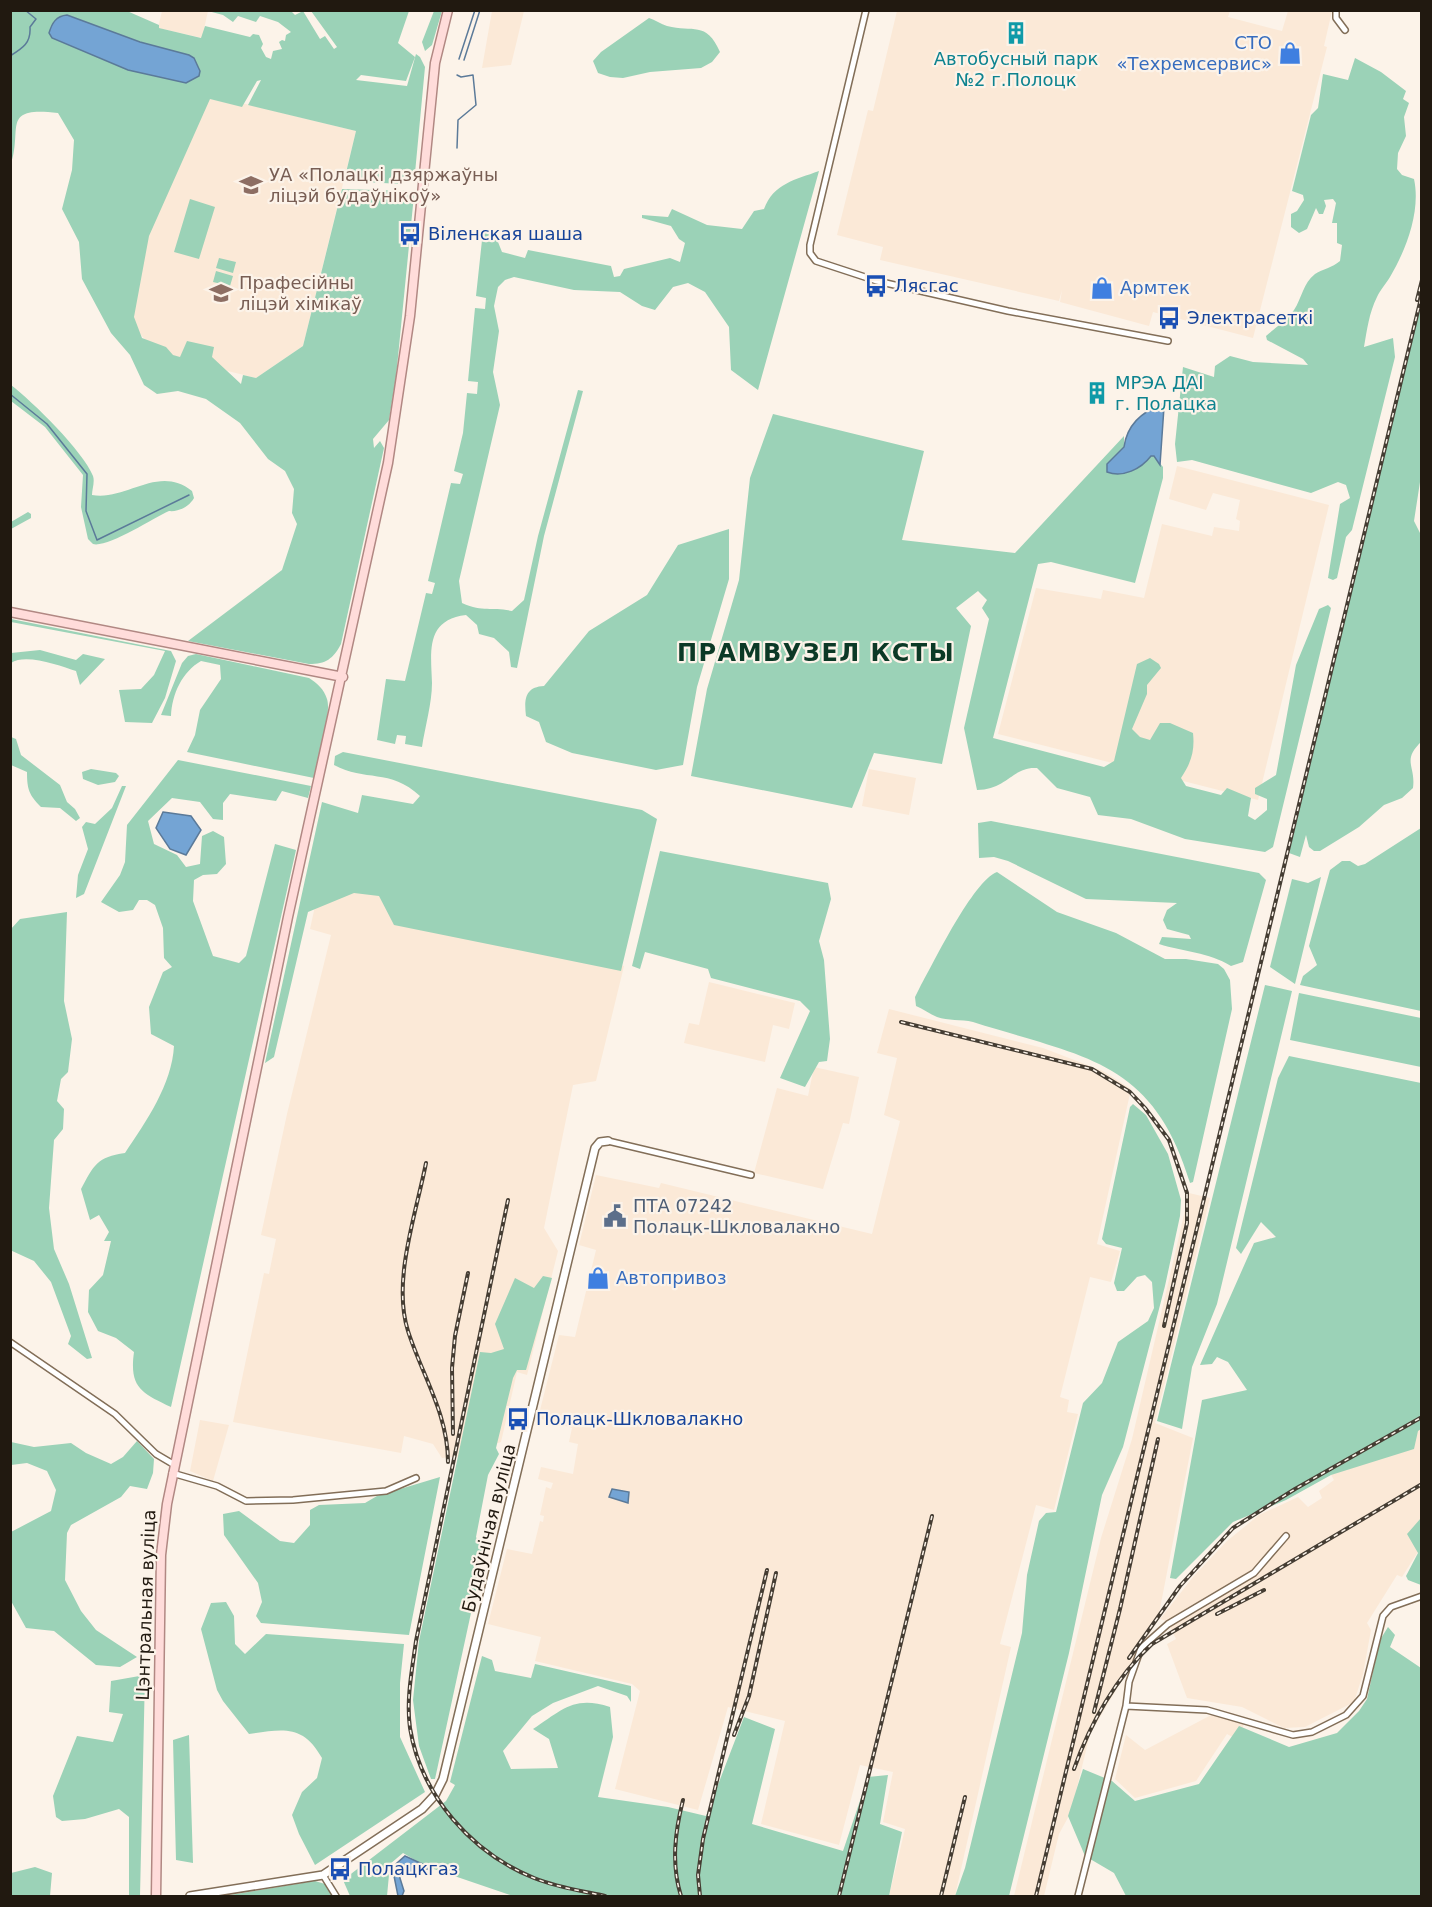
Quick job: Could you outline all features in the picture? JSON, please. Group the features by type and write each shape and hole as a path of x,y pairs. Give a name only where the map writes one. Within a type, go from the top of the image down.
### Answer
{"main road":[{"name":"Цэнтральная вуліца","path":"156,1896 161,1555 173,1468 288,917 343,677 396,418 410,316 435,63 448,10"},
{"path":"10,612 343,677"}],"street":[{"path":"866,10 810,253 823,264 877,281 1069,324 1168,341"},
{"path":"1336,10 1336,18 1345,30"},
{"path":"608,1141 751,1175"},
{"name":"Будаўнічая вуліца","path":"190,1896 323,1875 422,1809 435,1795 443,1779 595,1148 600,1142 608,1141"},
{"path":"10,1342 115,1414 173,1468 246,1501 293,1500 386,1491 416,1478"},
{"path":"1078,1896 1126,1706 1128,1682 1141,1648 1168,1624 1254,1573 1286,1536"},
{"path":"1126,1706 1207,1710 1234,1715 1293,1735 1312,1732 1332,1724 1355,1708 1363,1696 1383,1616 1391,1607 1422,1596"},
{"path":"323,1875 336,1896"}],"shaded area":[{"path":"162,11 208,11 202,38 158,28"},
{"path":"492,11 524,11 511,65 482,68"},
{"path":"897,11 1230,11 1228,17 1282,31 1288,11 1332,11 1324,46 1327,47 1253,338 1153,312 1149,326 1060,302 1062,290 1059,301 880,260 883,247 837,235 868,110 873,111"},
{"path":"205,94 356,131 303,346 256,378 159,354 119,312 144,212"},
{"path":"1177,466 1329,505 1258,800 998,734 1036,588 1101,599 1103,590 1144,598 1162,524 1212,536 1214,527 1239,531 1240,521 1236,519 1240,500 1213,493 1206,510 1169,499"},
{"path":"869,769 916,778 909,815 862,806"},
{"path":"327,851 402,866 399,921 624,966 596,1081 573,1085 544,1228 558,1251 527,1375 517,1372 501,1442 464,1456 442,1458 433,1444 404,1436 401,1453 233,1422 264,1273 269,1274 276,1239 261,1235 287,1114 331,935 310,929"},
{"path":"709,982 795,1003 789,1029 773,1025 765,1062 684,1043 689,1023 699,1025"},
{"path":"889,1009 1043,1048 1103,1071 1131,1089 1097,1244 1120,1251 1111,1282 1090,1277 1060,1397 1069,1400 1067,1412 1078,1414 1054,1510 1036,1505 1000,1644 1011,1647 955,1896 889,1896 905,1829 883,1822 893,1772 860,1765 839,1845 761,1824 785,1721 728,1707 698,1810 615,1789 640,1691 632,1684 535,1661 541,1637 488,1624 507,1549 532,1554 540,1521 543,1522 544,1516 540,1515 546,1487 551,1489 553,1483 538,1479 541,1467 573,1474 578,1444 569,1442 572,1428 538,1418 559,1335 575,1337 596,1250 579,1245 596,1175 659,1188 661,1183 872,1234 900,1121 884,1115 897,1058 877,1053"},
{"path":"814,1067 859,1077 849,1124 843,1123 823,1189 754,1173 777,1088 808,1096"},
{"path":"1189,1193 1210,1198 1155,1423 1193,1438 1158,1619 1090,1734 1071,1812 1059,1834 1044,1896 1014,1896 1101,1538 1132,1439"},
{"path":"200,1420 229,1425 213,1481 190,1471"},
{"path":"1421,1422 1421,1547 1402,1577 1397,1575 1367,1623 1371,1630 1363,1674 1354,1702 1305,1727 1284,1728 1242,1707 1187,1698 1167,1644 1176,1639 1167,1621 1160,1619 1193,1577 1227,1541 1259,1515 1298,1497 1308,1507 1322,1498 1319,1491 1334,1480 1331,1475"},
{"path":"1213,1714 1244,1724 1238,1740 1227,1734 1196,1781 1135,1798 1115,1779 1126,1735 1145,1750"}],"green space":[{"path":"10,11 127,11 159,25 159,28 201,38 205,26 250,37 253,34 259,35 263,44 261,48 266,57 271,59 273,51 282,49 279,42 285,41 286,35 291,32 278,22 260,16 256,22 238,16 233,22 223,15 208,11 291,11 295,15 303,11 320,39 325,36 334,49 337,47 311,11 409,11 398,43 415,57 406,81 361,75 356,80 407,86 416,54 420,57 425,67 415,173 402,184 344,181 356,131 248,105 261,80 257,81 242,107 210,99 149,236 134,317 142,338 166,347 173,355 180,357 187,341 214,347 212,357 241,384 243,375 256,378 303,346 342,189 409,191 414,195 396,377 389,420 373,439 374,448 380,441 384,448 341,644 328,660 309,664 188,641 282,570 297,524 292,513 294,489 285,471 268,459 240,423 206,399 178,391 157,394 144,385 130,355 111,333 82,279 79,242 62,209 72,170 74,140 58,113 28,113 21,117 17,122 11,164","holes":["67,15 140,42 194,58 197,70"]},
{"path":"434,11 442,11 432,45 425,51 422,42"},
{"path":"649,18 667,26 704,32 715,42 720,52 712,62 701,68 650,72 623,78 598,73 593,61 601,52"},
{"path":"1355,58 1381,72 1406,91 1403,99 1409,103 1404,117 1406,136 1398,153 1397,169 1402,175 1414,179 1416,191 1411,230 1396,266 1377,297 1369,322 1364,347 1393,338 1395,357 1352,530 1346,537 1337,578 1333,580 1328,578 1340,504 1350,498 1346,485 1338,482 1311,493 1192,460 1177,462 1175,444 1183,367 1214,377 1215,366 1230,356 1253,362 1308,365 1303,359 1267,340 1266,336 1294,310 1311,278 1340,261 1342,245 1337,243 1337,223 1332,223 1336,203 1333,199 1324,200 1326,206 1323,214 1319,214 1316,208 1307,229 1299,233 1291,227 1291,214 1297,211 1304,200 1303,195 1292,191 1311,115 1318,108 1323,74 1348,80"},
{"path":"819,171 758,390 731,370 729,327 705,292 688,283 673,287 655,310 642,306 620,292 574,290 514,277 505,280 498,287 494,306 499,331 493,372 500,405 459,581 462,603 482,609 512,611 524,600 538,536 578,390 583,391 544,536 517,668 511,667 509,652 494,638 479,634 477,625 466,615 443,623 433,639 432,691 422,747 405,744 406,736 397,735 395,744 377,740 386,679 405,681 426,593 432,594 435,583 428,581 451,483 460,484 463,474 454,471 463,433 467,393 477,394 478,382 468,381 475,308 485,309 486,298 476,296 483,231 494,232 502,252 525,258 528,250 611,266 614,277 620,276 624,269 670,258 680,262 685,243 679,239 671,226 642,218 642,215 668,217 672,209 707,225 742,229 754,211 764,209 773,193 779,188"},
{"path":"190,199 215,207 199,259 174,252"},
{"path":"219,258 236,262 233,273 216,268"},
{"path":"216,271 233,276 230,286 213,282"},
{"path":"1421,302 1422,469 1414,521 1422,537 1422,741 1411,759 1413,788 1402,798 1384,805 1359,827 1320,851 1314,851 1309,847 1306,835 1300,857 1289,853"},
{"path":"11,385 44,415 88,466 94,483 92,495 118,493 142,485 167,481 192,491 194,498 183,508 169,511 108,542 93,544 88,539 81,507 83,475 45,427 11,401"},
{"path":"773,414 924,451 902,540 1015,553 1124,436 1124,447 1107,464 1107,472 1119,473 1131,470 1151,456 1154,456 1163,467 1163,478 1135,583 1051,562 1038,564 993,738 1104,767 1114,761 1137,664 1150,658 1161,668 1147,685 1147,694 1132,729 1140,737 1150,740 1160,723 1170,723 1193,733 1192,757 1181,778 1186,786 1221,795 1227,788 1251,798 1248,816 1255,820 1267,810 1267,799 1255,794 1255,788 1276,775 1296,665 1319,609 1328,605 1331,608 1273,847 1265,852 1185,839 1131,819 1098,815 1090,797 1057,788 1037,768 1022,770 996,786 977,790 964,728 989,619 982,608 987,600 978,591 956,608 971,626 942,764 874,753 852,808 691,776 707,689 739,580 750,478"},
{"path":"28,512 31,518 11,529 11,522"},
{"path":"729,529 729,579 697,687 683,765 656,770 572,753 546,742 539,722 526,716 525,704 529,691 544,686 589,631 647,595 678,545"},
{"path":"11,619 171,651 176,661 165,698 152,723 125,722 119,690 141,689 154,675 165,651 11,622"},
{"path":"40,650 76,660 83,654 105,659 80,685 76,671 61,666 25,659 11,663 11,653"},
{"path":"196,654 309,678 320,687 327,699 328,715 314,778 187,752 195,735 200,710 221,679 220,665 201,661 188,671 179,684 173,700 171,716 161,715 182,663 188,656"},
{"path":"11,737 16,739 21,755 60,785 67,802 80,818 76,821 60,808 41,807 37,803 29,791 27,772 11,765"},
{"path":"343,752 642,810 657,819 621,971 394,925 379,896 354,893 308,912 274,1057 265,1063 322,802 358,813 362,795 413,804 420,796 409,787 388,778 356,773 334,765 335,756"},
{"path":"178,760 311,786 308,798 282,791 276,801 230,794 223,803 223,820 213,819 200,802 172,798 148,821 154,844 177,855 186,867 200,864 202,836 213,831 224,837 226,864 217,874 203,875 194,880 193,901 213,956 239,963 246,956 275,844 296,850 171,1407 152,1398 140,1388 134,1374 134,1352 116,1338 98,1331 88,1312 89,1290 103,1275 111,1241 104,1241 109,1232 99,1215 90,1220 81,1189 97,1164 108,1157 125,1153 157,1102 172,1060 174,1046 151,1034 149,1007 163,972 172,967 164,958 163,928 155,905 147,900 139,900 133,910 119,912 101,902 120,875 125,862 127,825"},
{"path":"91,769 116,773 119,776 115,782 98,785 83,779 82,772"},
{"path":"122,786 126,786 84,894 76,898 78,875 88,849 82,827 86,822 95,824 112,808"},
{"path":"991,821 1259,873 1266,880 1243,962 1231,966 1205,955 1159,944 1162,937 1191,939 1189,935 1167,929 1163,920 1167,910 1177,903 1086,899 1008,861 994,857 979,858 978,823"},
{"path":"1421,828 1421,1011 1300,985 1303,976 1317,965 1309,946 1330,870 1342,861 1350,861 1358,866 1365,864"},
{"path":"660,851 828,883 831,899 819,941 824,960 830,1039 827,1061 819,1062 805,1087 780,1078 810,1011 800,1001 711,978 708,969 645,952 640,969 632,966"},
{"path":"997,872 1057,912 1116,933 1165,959 1186,959 1218,964 1224,969 1230,980 1232,1009 1193,1182 1190,1183 1175,1142 1156,1110 1134,1087 1109,1069 1048,1044 973,1022 934,1016 916,1006 915,997 955,924 977,890"},
{"path":"1321,877 1295,984 1270,967 1292,879 1308,883"},
{"path":"67,912 64,1001 72,1039 68,1072 61,1079 57,1101 64,1109 63,1129 54,1140 49,1208 54,1249 69,1284 92,1358 87,1359 68,1344 71,1336 51,1282 34,1261 10,1250 11,929 20,919"},
{"path":"1265,985 1292,991 1217,1304 1192,1367 1182,1429 1157,1421"},
{"path":"1299,993 1421,1018 1421,1067 1290,1040"},
{"path":"1289,1056 1421,1083 1421,1429 1418,1431 1414,1449 1331,1475 1286,1500 1233,1522 1176,1579 1170,1578 1202,1400 1247,1390 1228,1362 1217,1357 1212,1364 1200,1365 1254,1243 1276,1237 1261,1222 1241,1254 1236,1248 1278,1078"},
{"path":"1133,1104 1146,1115 1168,1154 1181,1200 1180,1216 1165,1286 1123,1447 1102,1495 1069,1653 1009,1896 955,1896 965,1868 1022,1633 1027,1575 1039,1521 1046,1513 1056,1512 1083,1403 1102,1383 1118,1342 1148,1321 1154,1308 1152,1282 1145,1275 1137,1277 1124,1291 1117,1291 1114,1283 1122,1248 1106,1244 1102,1239 1130,1107"},
{"path":"543,1276 552,1278 526,1370 517,1370 513,1378 496,1448 499,1454 488,1475 476,1537 484,1553 435,1779 431,1779 419,1746 413,1700 419,1641 480,1352 491,1353 504,1349 495,1324 515,1278 534,1288"},
{"path":"137,1441 154,1459 153,1473 147,1489 130,1486 121,1497 71,1525 67,1533 65,1580 81,1611 96,1630 137,1657 120,1667 96,1665 54,1631 26,1628 11,1601 11,1532 51,1511 56,1490 47,1471 27,1463 11,1465 11,1442 34,1447 71,1443 86,1453 111,1464 123,1457"},
{"path":"440,1477 409,1635 261,1623 256,1616 262,1602 258,1583 224,1535 223,1514 239,1511 280,1541 294,1543 310,1525 310,1510 319,1505 365,1503 377,1496"},
{"path":"1421,1518 1421,1585 1408,1580 1406,1576 1418,1553 1407,1534"},
{"path":"226,1602 234,1616 235,1644 245,1654 266,1634 404,1644 400,1683 400,1737 425,1792 315,1865 292,1815 302,1792 317,1778 322,1758 307,1739 291,1731 249,1734 223,1701 217,1690 201,1629 211,1603"},
{"path":"1388,1627 1395,1635 1390,1647 1421,1668 1421,1896 1126,1896 1114,1873 1085,1856 1068,1816 1083,1769 1112,1781 1135,1801 1199,1784 1239,1726 1289,1747 1337,1733 1359,1711 1367,1699 1380,1640"},
{"path":"482,1656 492,1660 495,1671 531,1678 535,1664 631,1686 631,1702 627,1696 598,1686 553,1703 532,1716 503,1751 511,1769 558,1768 549,1739 533,1729 569,1706 587,1703 610,1707 613,1737 598,1797 668,1807 706,1816 744,1717 775,1729 752,1824 843,1851 868,1777 888,1775 880,1824 902,1832 889,1896 513,1896 425,1866 403,1853 390,1864 387,1896 350,1896 343,1880 446,1801 455,1785 450,1782"},
{"path":"145,1675 140,1896 129,1896 129,1817 119,1809 85,1819 62,1821 56,1817 53,1796 77,1736 113,1742 123,1714 109,1712 111,1681"},
{"path":"189,1735 193,1863 176,1860 173,1740"},
{"path":"35,1867 52,1873 50,1896 11,1896 11,1873"},
{"path":"315,1881 325,1884 333,1896 224,1896"}],"water":[{"path":"67,15 140,42 189,55 194,58 200,71 199,76 186,83 128,70 52,38 49,33 53,23 57,18"},
{"path":"1161,404 1164,407 1160,465 1154,456 1151,456 1131,471 1119,474 1107,472 1107,464 1124,447 1132,426 1147,411"},
{"path":"163,812 191,816 201,830 186,855 170,849 156,828"},
{"path":"612,1489 629,1492 628,1503 609,1497"},
{"path":"405,1856 431,1868 411,1875 399,1875 404,1891 402,1896 398,1896 394,1876 396,1864"}],"waterway":[{"path":"10,56 25,44 29,37 30,27 36,19 25,10"},
{"path":"459,59 475,10"},
{"path":"464,60 480,10"},
{"path":"457,75 461,77 473,75 476,105 458,120 457,148"},
{"path":"10,394 47,424 87,474 86,511 97,540 189,495"}],"railway":[{"path":"1417,300 1422,280"},
{"path":"1036,1896 1422,294"},
{"path":"901,1022 1092,1069 1130,1092 1145,1108 1169,1140 1187,1193 1187,1223 1164,1326"},
{"path":"426,1163 407,1247 404,1269 404,1312 408,1331 444,1427 448,1462"},
{"path":"508,1200 416,1641 409,1696 410,1728 425,1777 438,1799 470,1837 490,1854 534,1878 605,1896"},
{"path":"453,1434 452,1368 455,1336 468,1273"},
{"path":"1129,1658 1180,1586 1233,1528 1295,1489 1422,1417"},
{"path":"1094,1712 1120,1609 1158,1439"},
{"path":"1074,1769 1096,1718 1127,1671 1152,1644 1422,1484"},
{"path":"839,1896 932,1516"},
{"path":"700,1896 698,1875 703,1839 767,1570"},
{"path":"734,1735 749,1696 776,1573"},
{"path":"1217,1614 1264,1590"},
{"path":"941,1896 965,1797"},
{"path":"681,1896 676,1872 675,1848 683,1800"}],"place":[{"name":"Автобусный парк №2 г.Полоцк","path":"1016,33"},
{"name":"СТО «Техремсервис»","path":"1290,53"},
{"name":"УА «Полацкі дзяржаўны ліцэй будаўнікоў»","path":"251,185"},
{"name":"Віленская шаша","path":"410,234"},
{"name":"Лясгас","path":"876,286"},
{"name":"Армтек","path":"1102,288"},
{"name":"Прафесійны ліцэй хімікаў","path":"221,293"},
{"name":"Электрасеткі","path":"1169,318"},
{"name":"МРЭА ДАІ г. Полацка","path":"1097,393"},
{"name":"ПТА 07242 Полацк-Шкловалакно","path":"615,1216"},
{"name":"Автопривоз","path":"598,1278"},
{"name":"Полацк-Шкловалакно","path":"518,1419"},
{"name":"Полацкгаз","path":"340,1869"}],"district":[{"name":"ПРАМВУЗЕЛ КСТЫ","path":"816,653"}]}
